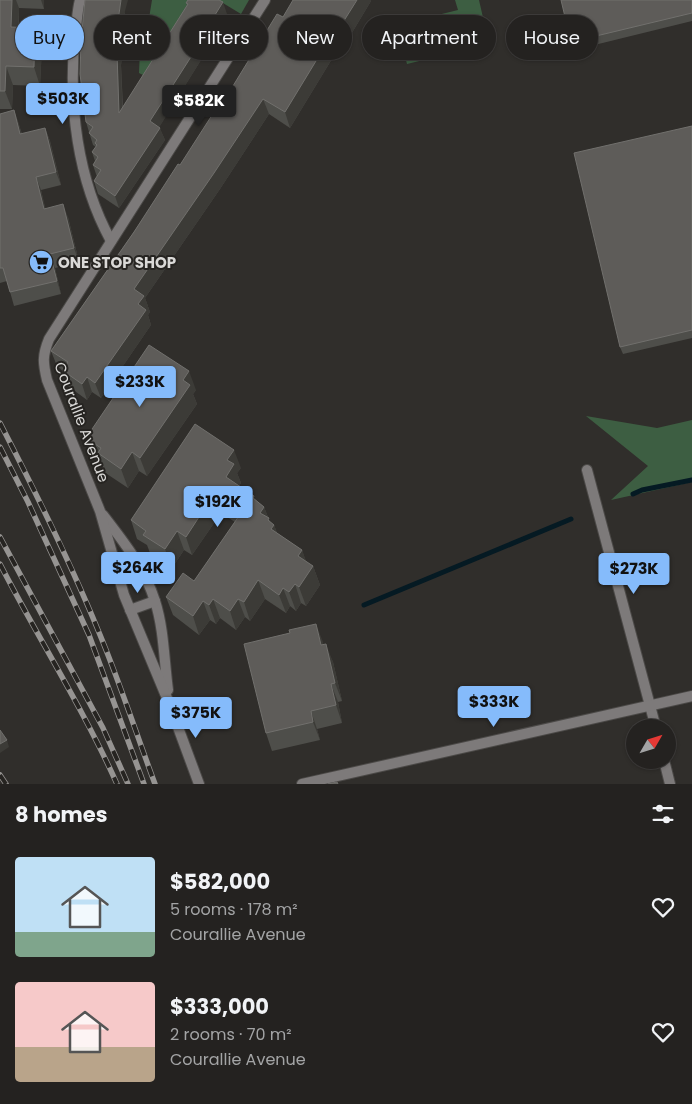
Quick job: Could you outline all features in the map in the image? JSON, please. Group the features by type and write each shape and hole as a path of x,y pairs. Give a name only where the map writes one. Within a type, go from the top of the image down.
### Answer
{"street":[{"path":"80,0 74,52 73,95 76,134 91,198 111,240"},
{"name":"Courallie Avenue","path":"198,784 170,703 124,595 100,511 46,380 42,363 44,350 49,339 265,0"},
{"path":"587,470 654,719"},
{"name":"Courallie Avenue","path":"100,511 128,546 143,573 155,601 161,626 170,703"},
{"path":"130,610 155,601"},
{"path":"302,784 692,696"},
{"path":"666,769 670,784"}],"green space":[{"path":"152,0 194,0 184,15 180,15 180,22 170,37 170,15 150,15"},
{"path":"218,0 249,0 241,14"},
{"path":"455,0 479,0 482,15 438,15 458,10"},
{"path":"140,60 155,60 145,76 139,73"},
{"path":"406,60 423,60 407,64"},
{"path":"586,416 657,428 692,420 692,482 611,500 648,466"}],"building":[{"path":"0,0 12,0 11,27 15,27 15,60 34,60 34,67 6,66 5,91 0,91"},
{"path":"85,0 121,0 119,15 94,15 94,60 117,60 119,113 153,60 170,60 170,32 180,17 180,60 189,60 150,121 160,128 115,196 94,181 101,170 93,165 98,157 92,152 97,145 95,143 97,140 89,133 93,127 86,122 80,74 80,60 84,60"},
{"path":"188,0 219,0 223,2 215,15 181,15 188,4 186,3"},
{"path":"293,0 357,0 348,15 284,15"},
{"path":"561,0 692,0 692,13 598,36 598,15 565,15"},
{"path":"277,14 279,15 278,60 317,60 285,112 263,99 134,289 144,296 138,304 146,310 95,383 87,377 82,384 62,370 68,362 51,351 134,232 178,164 180,165 223,98 225,99 249,60 268,60 268,29"},
{"path":"14,110 20,134 45,128 56,172 36,177 44,209 63,204 74,248 50,254 57,281 10,292 3,268 0,268 0,114"},
{"path":"692,126 692,330 620,347 574,153"},
{"path":"149,345 189,371 183,380 190,385 140,458 132,452 121,469 98,453 101,448 86,438"},
{"path":"195,424 234,450 227,460 234,464 226,477 254,496 253,498 264,507 260,513 269,518 268,520 274,525 271,529 302,550 298,556 313,566 299,587 295,584 289,592 283,588 279,595 258,580 244,602 238,599 230,611 213,599 209,605 203,601 193,616 166,597 183,573 194,581 241,513 214,494 186,537 177,531 165,549 143,535 146,531 131,520"},
{"path":"316,624 321,645 326,644 335,683 331,684 336,705 311,711 313,722 266,733 244,644 290,633 289,630"},
{"path":"0,730 7,740 0,744"}],"waterway":[{"path":"633,494 642,490 692,480"},
{"path":"364,605 571,519"}],"railway":[{"path":"0,423 51,525 87,604 113,668 155,784"},
{"path":"0,447 28,502 89,635 144,784"},
{"path":"0,537 103,728 128,784"},
{"path":"0,564 90,728 117,784"},
{"path":"0,775 6,784"}],"place":[{"name":"ONE STOP SHOP","path":"41,262"}]}
